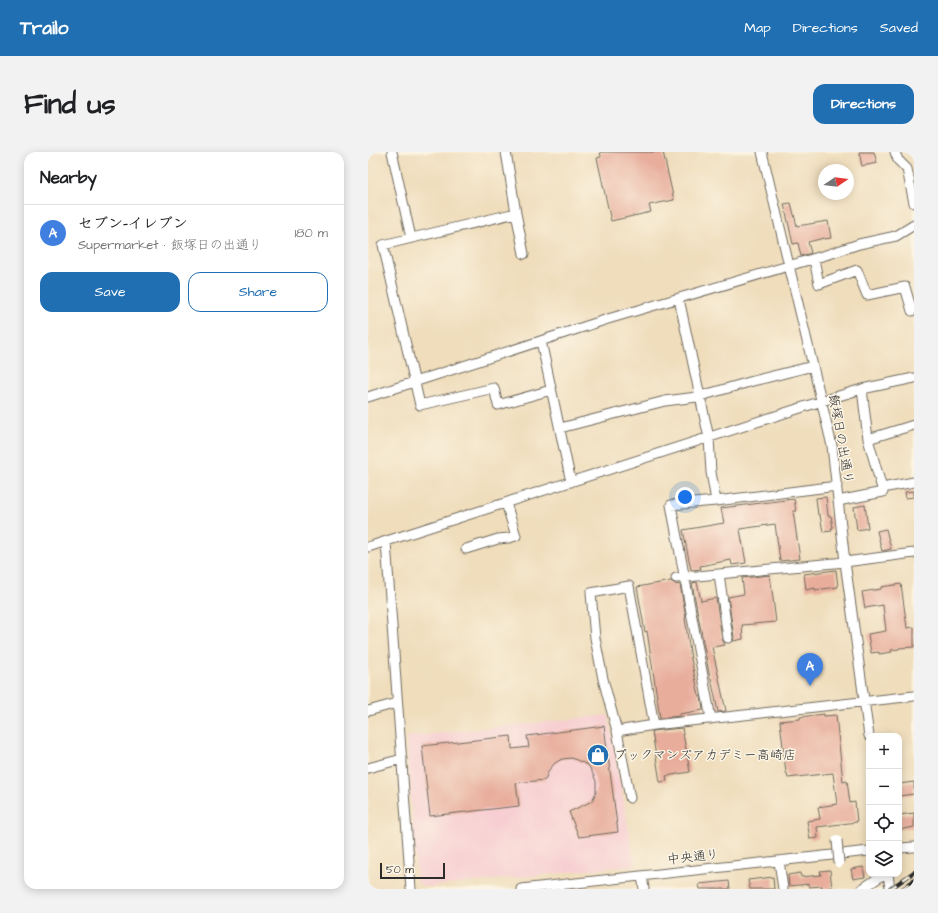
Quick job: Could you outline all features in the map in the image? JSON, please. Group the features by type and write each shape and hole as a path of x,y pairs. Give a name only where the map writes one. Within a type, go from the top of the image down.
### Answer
{"street":[{"path":"392,152 411,238"},
{"path":"506,152 524,254"},
{"name":"飯塚日の出通り","path":"762,152 832,446 845,562 869,733"},
{"path":"895,152 898,160 907,169 914,203"},
{"path":"516,213 383,244 420,405 494,388 498,405 552,390"},
{"path":"368,397 608,319 814,259 859,244 896,236 914,225"},
{"path":"814,259 819,284 857,270 867,296 905,287 912,311"},
{"path":"679,299 709,438 711,472 716,501"},
{"path":"541,341 571,482"},
{"path":"560,428 664,401 700,396 813,366"},
{"path":"368,547 822,401 862,389 914,378"},
{"path":"838,501 883,492 868,439 862,389"},
{"path":"868,439 914,425"},
{"path":"882,488 914,482"},
{"path":"711,719 680,578 672,505 837,486"},
{"path":"466,549 498,539 516,536 506,503"},
{"path":"386,542 410,889"},
{"path":"680,578 845,562 914,553"},
{"path":"718,574 728,638"},
{"path":"630,798 617,731 594,638 592,593 629,586 654,725"},
{"path":"617,731 654,725 914,696"},
{"path":"368,711 397,703"},
{"path":"368,768 402,759"},
{"path":"838,840 839,863"},
{"path":"902,848 914,847"},
{"name":"中央通り","path":"527,889 866,851"},
{"path":"779,861 782,889"},
{"path":"642,876 644,889"},
{"path":"862,889 880,877"},
{"path":"888,877 890,889"}],"shaded area":[{"path":"608,715 635,865 425,887 417,882 406,737"}],"building":[{"path":"600,152 663,152 674,200 649,205 651,212 611,221 597,158 601,157"},
{"path":"859,152 874,152 877,163 862,166"},
{"path":"791,203 797,226 828,221 831,238 808,242 811,253 801,256 798,243 793,244 784,204"},
{"path":"914,491 914,497 906,498 905,492"},
{"path":"826,497 828,516 831,516 833,528 831,528 832,531 823,532 820,515 818,515 816,498"},
{"path":"794,499 796,511 793,511 800,559 780,561 775,524 740,529 746,563 732,565 731,560 700,566 701,569 691,570 683,530 724,523 721,508"},
{"path":"865,505 868,528 857,530 854,507"},
{"path":"886,529 891,549 882,551 877,531"},
{"path":"836,570 838,587 806,590 804,574"},
{"path":"770,575 776,622 742,625 743,639 733,641 734,637 728,597 744,594 742,578"},
{"path":"671,581 677,585 680,584 691,659 699,696 701,696 703,710 680,714 680,716 660,718 647,631 645,632 637,587"},
{"path":"697,582 701,601 716,598 722,639 725,645 712,647 726,711 718,712 710,678 692,583"},
{"path":"901,584 907,628 914,627 914,647 899,648 891,650 892,652 879,654 879,652 871,653 868,634 886,631 883,605 865,608 862,592"},
{"path":"824,714 824,716 836,715 843,782 847,781 850,803 855,802 857,822 817,827 818,838 810,839 807,821 820,819 818,807 837,804 833,773 788,778 786,773 780,721"},
{"path":"604,726 618,832 579,837 569,812 592,801 596,792 596,781 588,765 572,758 562,759 555,763 549,770 545,780 516,783 519,806 430,816 422,746 511,736 512,749 529,747 527,736"},
{"path":"682,728 690,772 666,776 667,781 660,782 652,731"},
{"path":"914,782 914,794 902,796 902,784"},
{"path":"914,813 914,827 902,829 902,815"},
{"path":"863,867 865,877 853,879 851,869"},
{"path":"830,870 832,889 822,889 822,886 809,887 809,884 789,886 788,875 800,873 801,877 821,875 820,871"},
{"path":"773,877 774,889 750,889 748,880"},
{"path":"729,881 730,889 700,889 699,884"}],"railway":[{"path":"890,889 914,872"},
{"path":"902,889 914,880"}],"place":[{"name":"セブン-イレブン","path":"810,686"},
{"name":"ブックマンズアカデミー高崎店","path":"598,755"}]}
